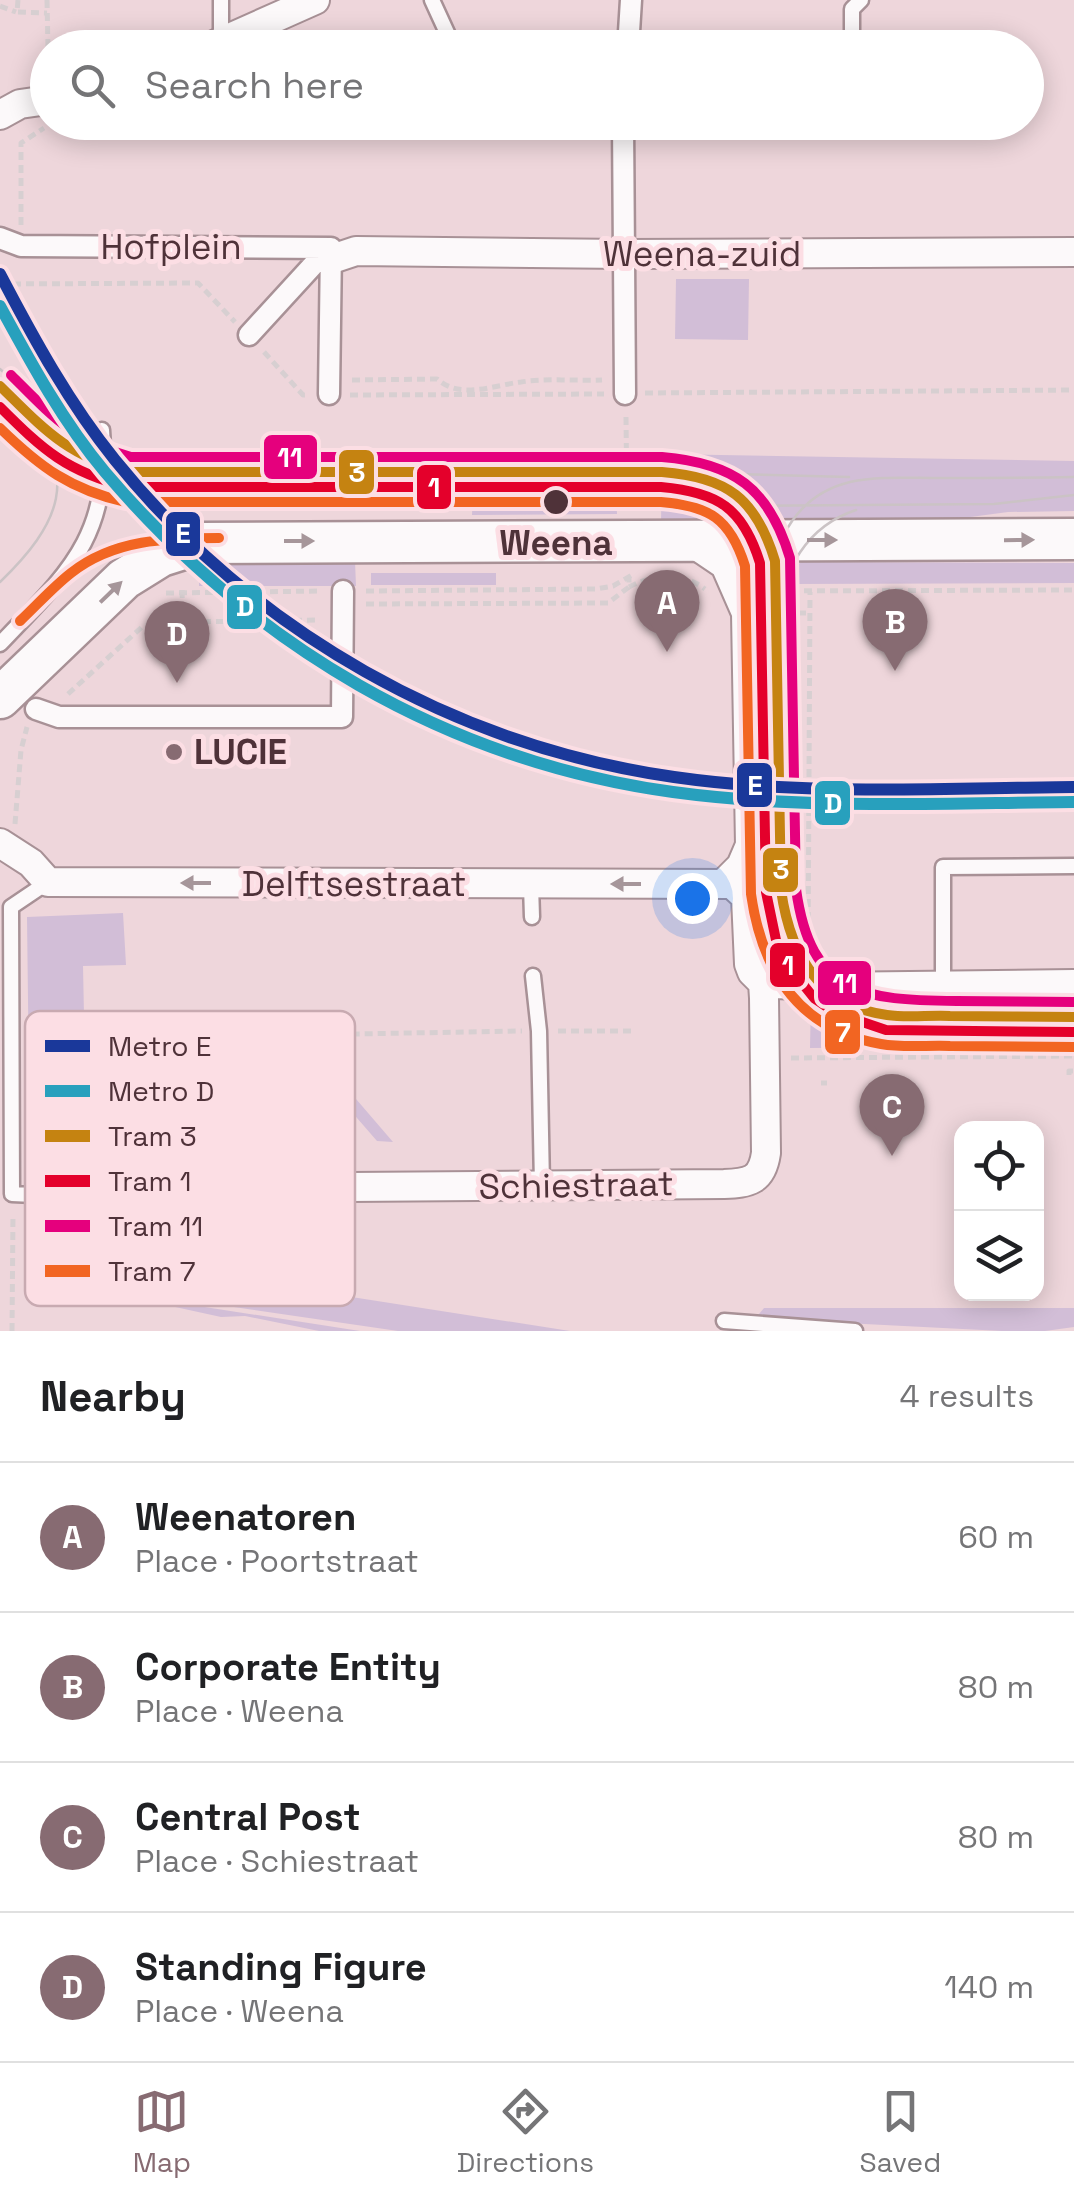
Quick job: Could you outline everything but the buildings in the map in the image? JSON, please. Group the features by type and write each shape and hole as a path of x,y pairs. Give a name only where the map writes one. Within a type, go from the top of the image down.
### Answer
{"main road":[{"path":"28,707 40,658 124,579 153,560 202,544 234,541 634,563 675,554 1074,539"}],"street":[{"path":"246,30 315,0"},
{"path":"629,30 631,0"},
{"path":"0,115 30,103"},
{"path":"623,140 626,387"},
{"name":"Hofplein","path":"0,238 21,246 332,248 332,259 316,263 249,336"},
{"name":"Weena-zuid","path":"332,259 356,252 1074,252"},
{"path":"330,388 332,259"},
{"path":"675,554 711,552 725,564 738,591 748,628 747,855 723,884"},
{"path":"28,707 58,717 342,717 343,605"},
{"path":"6,847 31,863 48,882"},
{"name":"Delftsestraat","path":"48,882 723,884"},
{"name":"Schiestraat","path":"355,1187 746,1183 758,1177 766,1153 763,983 750,964 746,897 737,886 723,884"},
{"path":"763,983 823,987 1074,984"}],"lane":[{"path":"216,30 221,0"},
{"path":"432,0 446,30"},
{"path":"852,30 852,9 861,0"},
{"path":"0,644 72,566 92,525 102,488 102,430"},
{"path":"943,984 942,867 1074,866"},
{"path":"25,1195 12,1194 10,907 48,882"},
{"path":"531,885 532,917"},
{"path":"533,976 540,1031 542,1185"},
{"path":"724,1321 855,1331"}],"path":[{"path":"17,12 18,0"},
{"path":"47,0 48,30"},
{"path":"0,6 17,12 48,13"},
{"path":"21,246 21,143 30,137"},
{"name":"Hofplein","path":"0,284 198,283 303,394"},
{"path":"330,388 437,379 446,387 462,390 491,389 522,381 626,387"},
{"path":"162,593 343,605 608,603 629,588 634,563 626,387"},
{"path":"330,388 1074,390"},
{"path":"184,622 180,463 627,463"},
{"path":"180,484 452,488 449,464"},
{"path":"675,554 683,570 722,591 1074,590"},
{"path":"6,847 28,707 143,626 343,605 596,589 613,586 634,563"},
{"path":"808,972 810,592"},
{"path":"750,806 810,806"},
{"path":"764,1029 789,1058 1074,1056"},
{"path":"355,1034 635,1031"},
{"path":"12,1194 12,1331"}],"shaded area":[{"path":"676,279 749,279 748,340 675,339"},
{"path":"662,454 1074,461 1074,511 1008,512 948,520 661,524"},
{"path":"615,467 617,514 472,515 474,468"},
{"path":"199,561 355,561 356,586 199,586"},
{"path":"801,562 1074,563 1074,583 791,584 795,567"},
{"path":"371,573 496,573 496,585 371,585"},
{"path":"123,913 126,965 83,966 84,1011 28,1011 27,917"},
{"path":"1074,998 1074,1046 810,1048 811,999"},
{"path":"355,1098 393,1142 377,1141 355,1116"},
{"path":"355,1297 570,1331 398,1331 227,1306 355,1306"},
{"path":"171,1306 199,1306 360,1331 319,1331 245,1316 221,1317"},
{"path":"764,1308 1074,1308 1074,1327 1045,1331 786,1320 784,1331 745,1331"}],"tram line":[{"path":"0,369 68,431 109,457 134,466 202,473"},
{"name":"11","path":"11,375 78,435 131,457 662,457 709,465 729,473 759,497 790,558 796,889 814,952 847,985 894,998 1074,1002"},
{"name":"3","path":"0,386 72,449 129,472 662,472 721,486 748,506 775,561 781,890 800,955 826,988 863,1010 910,1016 1074,1017"},
{"name":"1","path":"0,407 57,458 88,474 128,487 661,487 698,493 726,506 745,529 760,563 766,892 776,940 786,963 814,998 836,1013 886,1030 1074,1032"},
{"path":"0,582 37,540 56,499 52,455 21,408"},
{"name":"7","path":"0,428 57,475 89,491 126,502 661,502 705,511 732,536 745,566 751,894 764,948 789,993 828,1025 852,1037 881,1044 1074,1047"},
{"path":"662,472 849,477"},
{"path":"767,622 770,577 783,536 809,502 827,490 881,478 1074,477"},
{"path":"726,506 994,504 1074,495"},
{"path":"778,620 785,584 800,552 824,527 856,510"},
{"name":"7","path":"20,621 71,573 105,553 161,540 219,538"}],"metro line":[{"name":"E","path":"0,274 82,416 170,522 230,578 295,628 365,671 438,708 514,739 593,762 674,777 823,789 1074,787"},
{"name":"D","path":"0,306 75,433 162,534 224,591 289,641 359,685 432,723 509,753 589,776 673,792 823,803 1074,802"}],"place":[{"name":"Weena","path":"556,502"},
{"name":"Weenatoren","path":"667,652"},
{"name":"Corporate Entity","path":"895,671"},
{"name":"Standing Figure","path":"177,683"},
{"name":"LUCIE","path":"174,752"},
{"name":"Central Post","path":"892,1156"}]}
